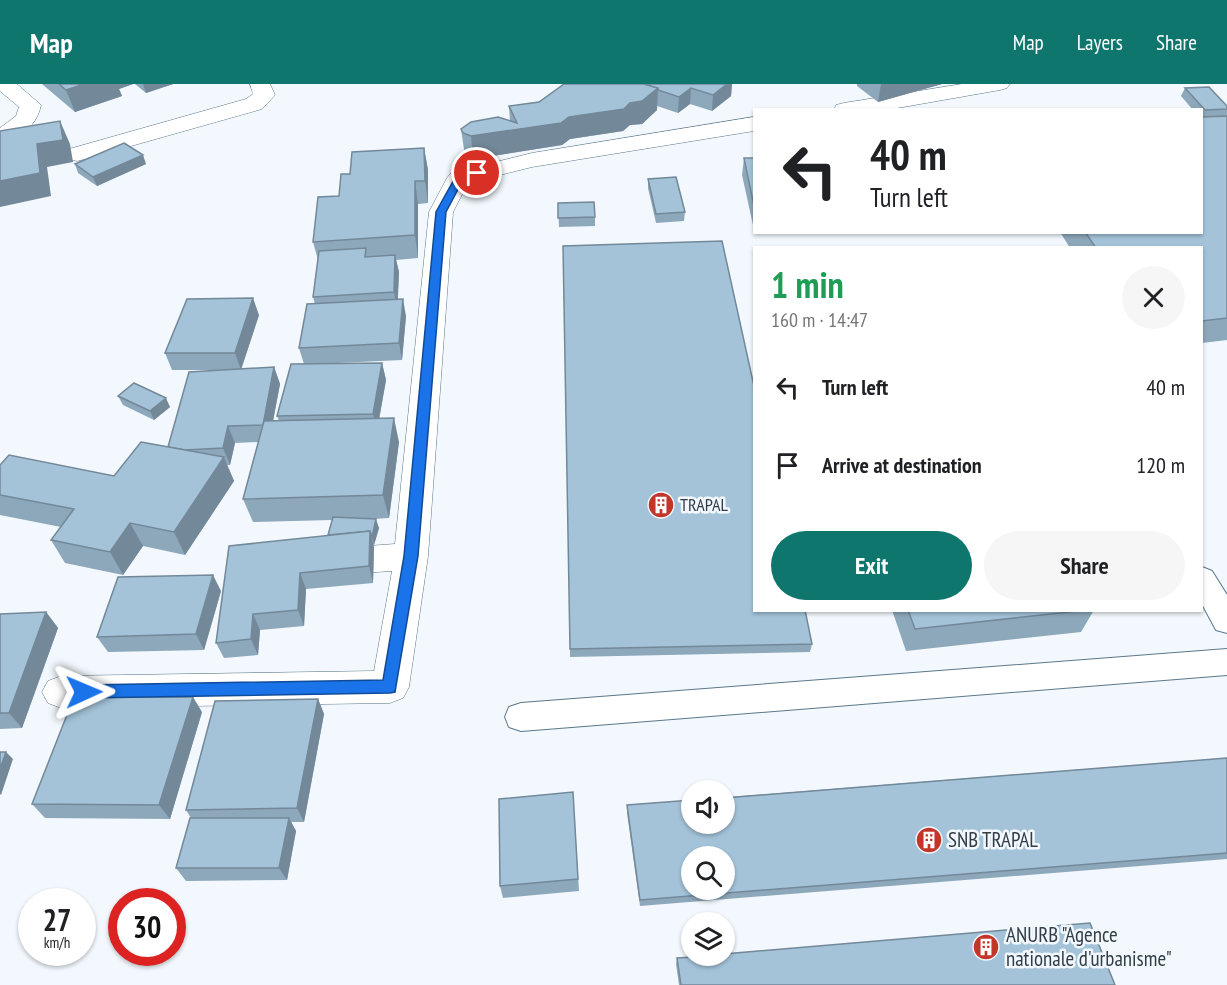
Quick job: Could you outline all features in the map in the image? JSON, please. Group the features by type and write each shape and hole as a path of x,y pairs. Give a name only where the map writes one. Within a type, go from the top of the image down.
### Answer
{"street":[{"path":"0,136 20,125 29,115 30,105 4,84"},
{"path":"77,154 245,107 260,100 264,95 260,84"},
{"path":"856,108 1000,84"},
{"path":"61,692 390,687 411,556 441,212 459,178 532,160 753,124"},
{"path":"303,564 411,556"}],"lane":[{"path":"1203,581 1227,621"},
{"path":"521,717 1227,663"}],"building":[{"path":"59,84 84,84 66,90"},
{"path":"564,84 644,84 658,88 642,101 630,103 624,109 569,117 561,123 471,136 463,133 461,129 471,122 498,117 517,123 509,106 539,102"},
{"path":"644,84 727,84 713,95 691,88 679,97"},
{"path":"1209,87 1227,106 1227,109 1205,110 1185,88"},
{"path":"1227,116 1227,318 1203,321 1203,246 1095,246 1086,234 1203,234 1203,117"},
{"path":"60,121 63,140 37,144 40,173 0,181 0,131"},
{"path":"124,143 143,155 93,177 75,164"},
{"path":"424,148 425,181 415,181 415,235 313,242 318,197 339,196 341,174 350,174 352,152"},
{"path":"744,158 753,158 753,201"},
{"path":"676,177 685,212 656,214 648,179"},
{"path":"594,202 595,217 558,218 558,203"},
{"name":"TRAPAL","path":"722,241 753,381 753,612 805,612 812,644 570,649 563,246"},
{"path":"366,248 365,257 395,255 394,292 313,297 319,251"},
{"path":"253,298 235,353 165,353 187,299"},
{"path":"403,299 399,343 299,348 307,304"},
{"path":"382,363 373,414 277,416 291,364"},
{"path":"274,367 263,425 228,426 223,448 185,450 168,447 189,372"},
{"path":"134,383 166,398 150,411 118,396"},
{"path":"394,418 383,495 243,499 264,421"},
{"path":"141,442 224,457 174,532 130,523 110,552 51,540 74,509 0,495 0,465 9,455 114,476"},
{"path":"333,517 376,519 372,537 370,531 328,535"},
{"path":"370,531 369,566 300,573 298,610 253,614 251,639 216,643 229,546"},
{"path":"213,575 196,634 97,637 118,577"},
{"path":"46,612 9,713 0,713 0,614"},
{"path":"909,612 1069,612 915,629"},
{"path":"74,697 193,697 159,805 32,804"},
{"path":"318,699 297,808 186,810 215,701"},
{"path":"0,752 6,752 0,769"},
{"name":"SNB TRAPAL","path":"1227,758 1227,853 735,892 735,846 681,846 681,897 640,900 627,805 681,801 681,834 735,834 735,797"},
{"path":"573,792 578,879 500,886 499,799"},
{"path":"190,818 289,818 279,868 176,868"},
{"name":"ANURB \"Agence nationale d'urbanisme\"","path":"1090,923 1115,985 681,985 677,958 681,958 681,966 735,966 735,953"}],"place":[{"name":"TRAPAL","path":"661,505"},
{"name":"SNB TRAPAL","path":"929,840"},
{"name":"ANURB \"Agence nationale d'urbanisme\"","path":"986,947"}],"route":[{"path":"84,692 390,687 411,556 441,212 459,178 477,173"}]}
